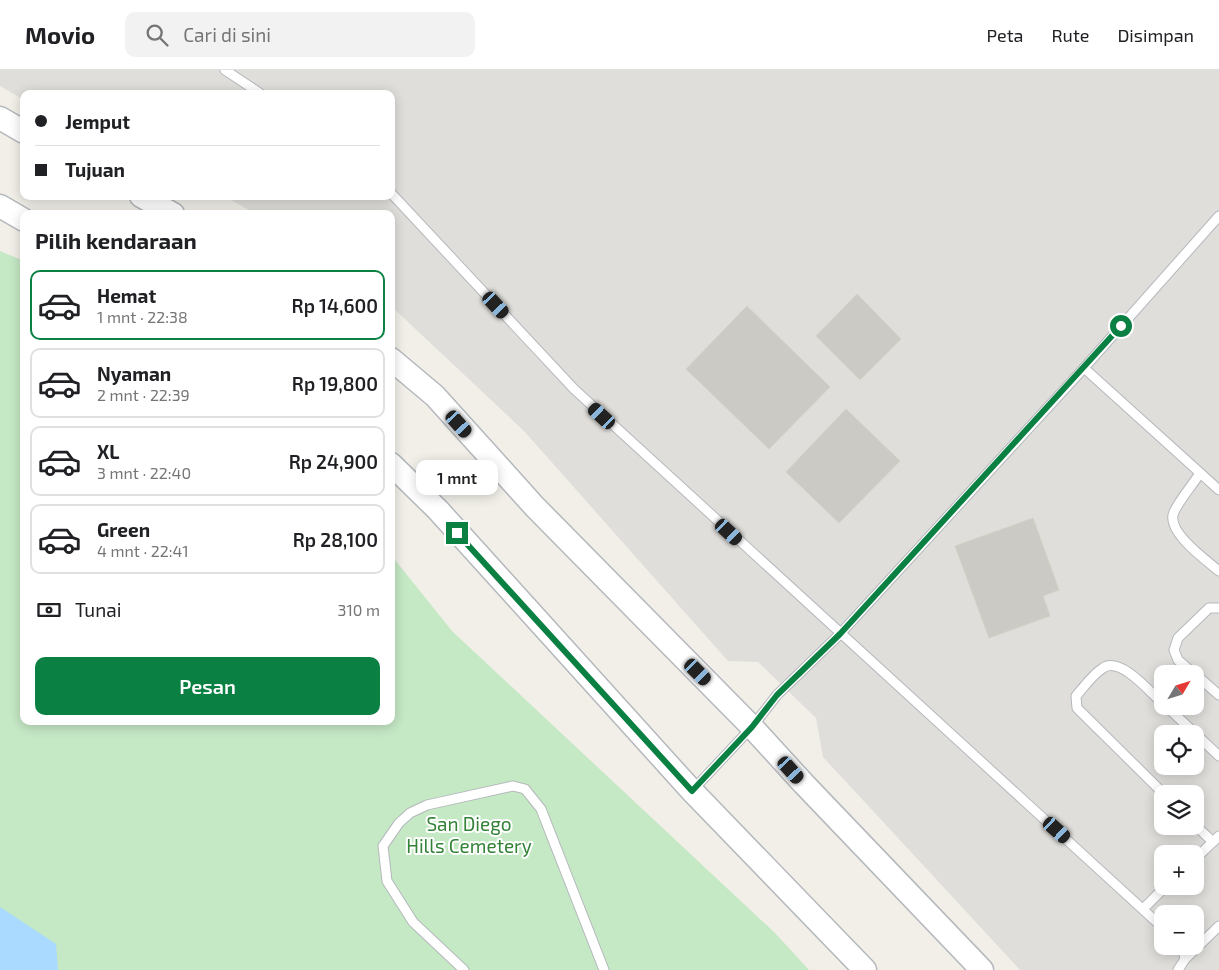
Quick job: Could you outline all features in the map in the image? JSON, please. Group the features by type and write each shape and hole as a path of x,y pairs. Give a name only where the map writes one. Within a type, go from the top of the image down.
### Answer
{"street":[{"path":"0,118 20,130"},
{"path":"148,200 166,210"},
{"path":"0,206 20,218"},
{"path":"395,362 435,396 535,507 752,727 982,970"},
{"path":"395,468 438,510 692,791 865,970"}],"lane":[{"path":"225,70 255,90"},
{"path":"395,197 574,390 1154,919"},
{"path":"692,791 752,727 777,695 840,634 1084,368 1219,216"},
{"path":"1084,368 1219,490"},
{"path":"1200,473 1173,514 1172,524 1180,536 1219,571"},
{"path":"1184,665 1178,660 1174,650 1178,638 1209,608 1219,608"},
{"path":"1154,696 1131,674 1120,667 1110,665 1104,667 1076,696 1077,708 1155,785"},
{"path":"1204,682 1219,695"},
{"path":"1176,715 1219,756"},
{"path":"464,970 413,922 387,881 383,846 399,823 410,813 427,805 513,786 525,789 541,808 604,970"},
{"path":"1204,831 1216,839 1204,850"},
{"path":"1144,908 1157,895"},
{"path":"1178,970 1185,959 1219,926"},
{"path":"1184,955 1185,959"}],"shaded area":[{"path":"0,70 1219,70 1219,970 1020,970 823,757 816,718 758,662 728,661 524,431 395,310 395,210 249,210 231,200 395,200 395,90 20,90 20,98 0,86"}],"green space":[{"name":"San Diego Hills Cemetery","path":"0,251 20,259 20,725 395,725 395,560 452,631 775,933 809,970 0,970"}],"water":[{"path":"0,907 56,944 58,970 0,970"}],"building":[{"path":"857,294 901,339 860,380 816,336"},
{"path":"747,306 830,387 769,449 686,369"},
{"path":"846,409 900,461 839,523 786,472"},
{"path":"1033,518 1059,590 1043,596 1050,616 989,638 955,546"}],"route":[{"path":"457,533 692,791 752,727 777,695 840,634 1121,326"}]}
